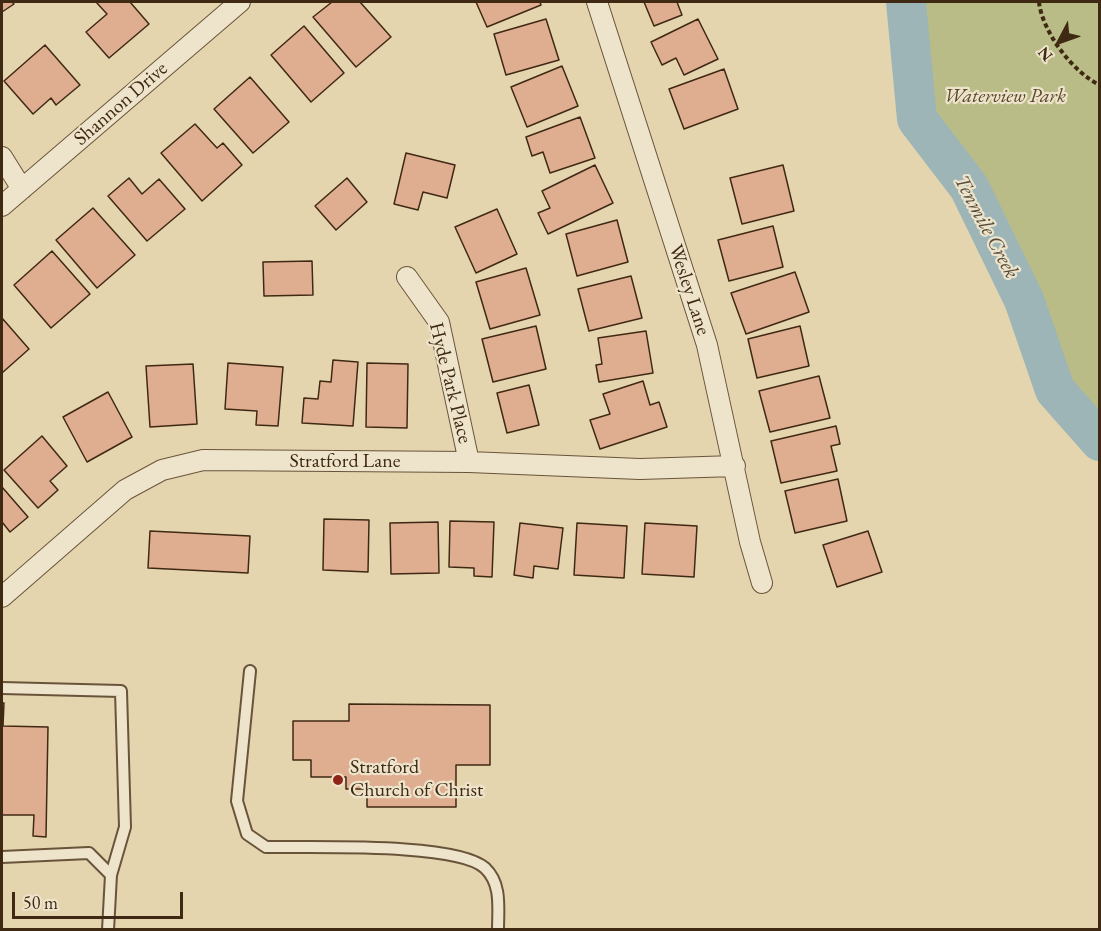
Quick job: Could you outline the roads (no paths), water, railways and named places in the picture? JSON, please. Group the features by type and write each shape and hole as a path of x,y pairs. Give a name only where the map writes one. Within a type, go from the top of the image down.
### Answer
{"street":[{"name":"Shannon Drive","path":"2,206 240,2"},
{"name":"Wesley Lane","path":"597,2 707,345 750,542 762,583"},
{"path":"2,157 22,189"},
{"name":"Hyde Park Place","path":"407,277 439,322 469,462"},
{"name":"Stratford Lane","path":"2,597 125,490 162,470 203,460 469,462 640,469 735,466"}],"lane":[{"path":"250,671 237,801 247,834 266,847 408,850 472,859 487,869 499,890 498,930"},
{"path":"2,688 121,691 125,827 111,875 108,930"},
{"path":"2,857 89,853 111,875"}],"waterway":[{"name":"Tenmile Creek","path":"906,2 917,119 969,187 1024,300 1055,390 1100,441"}],"place":[{"name":"Stratford Church of Christ","path":"338,780"}],"park label":[{"name":"Waterview Park","path":"1005,97"}]}
